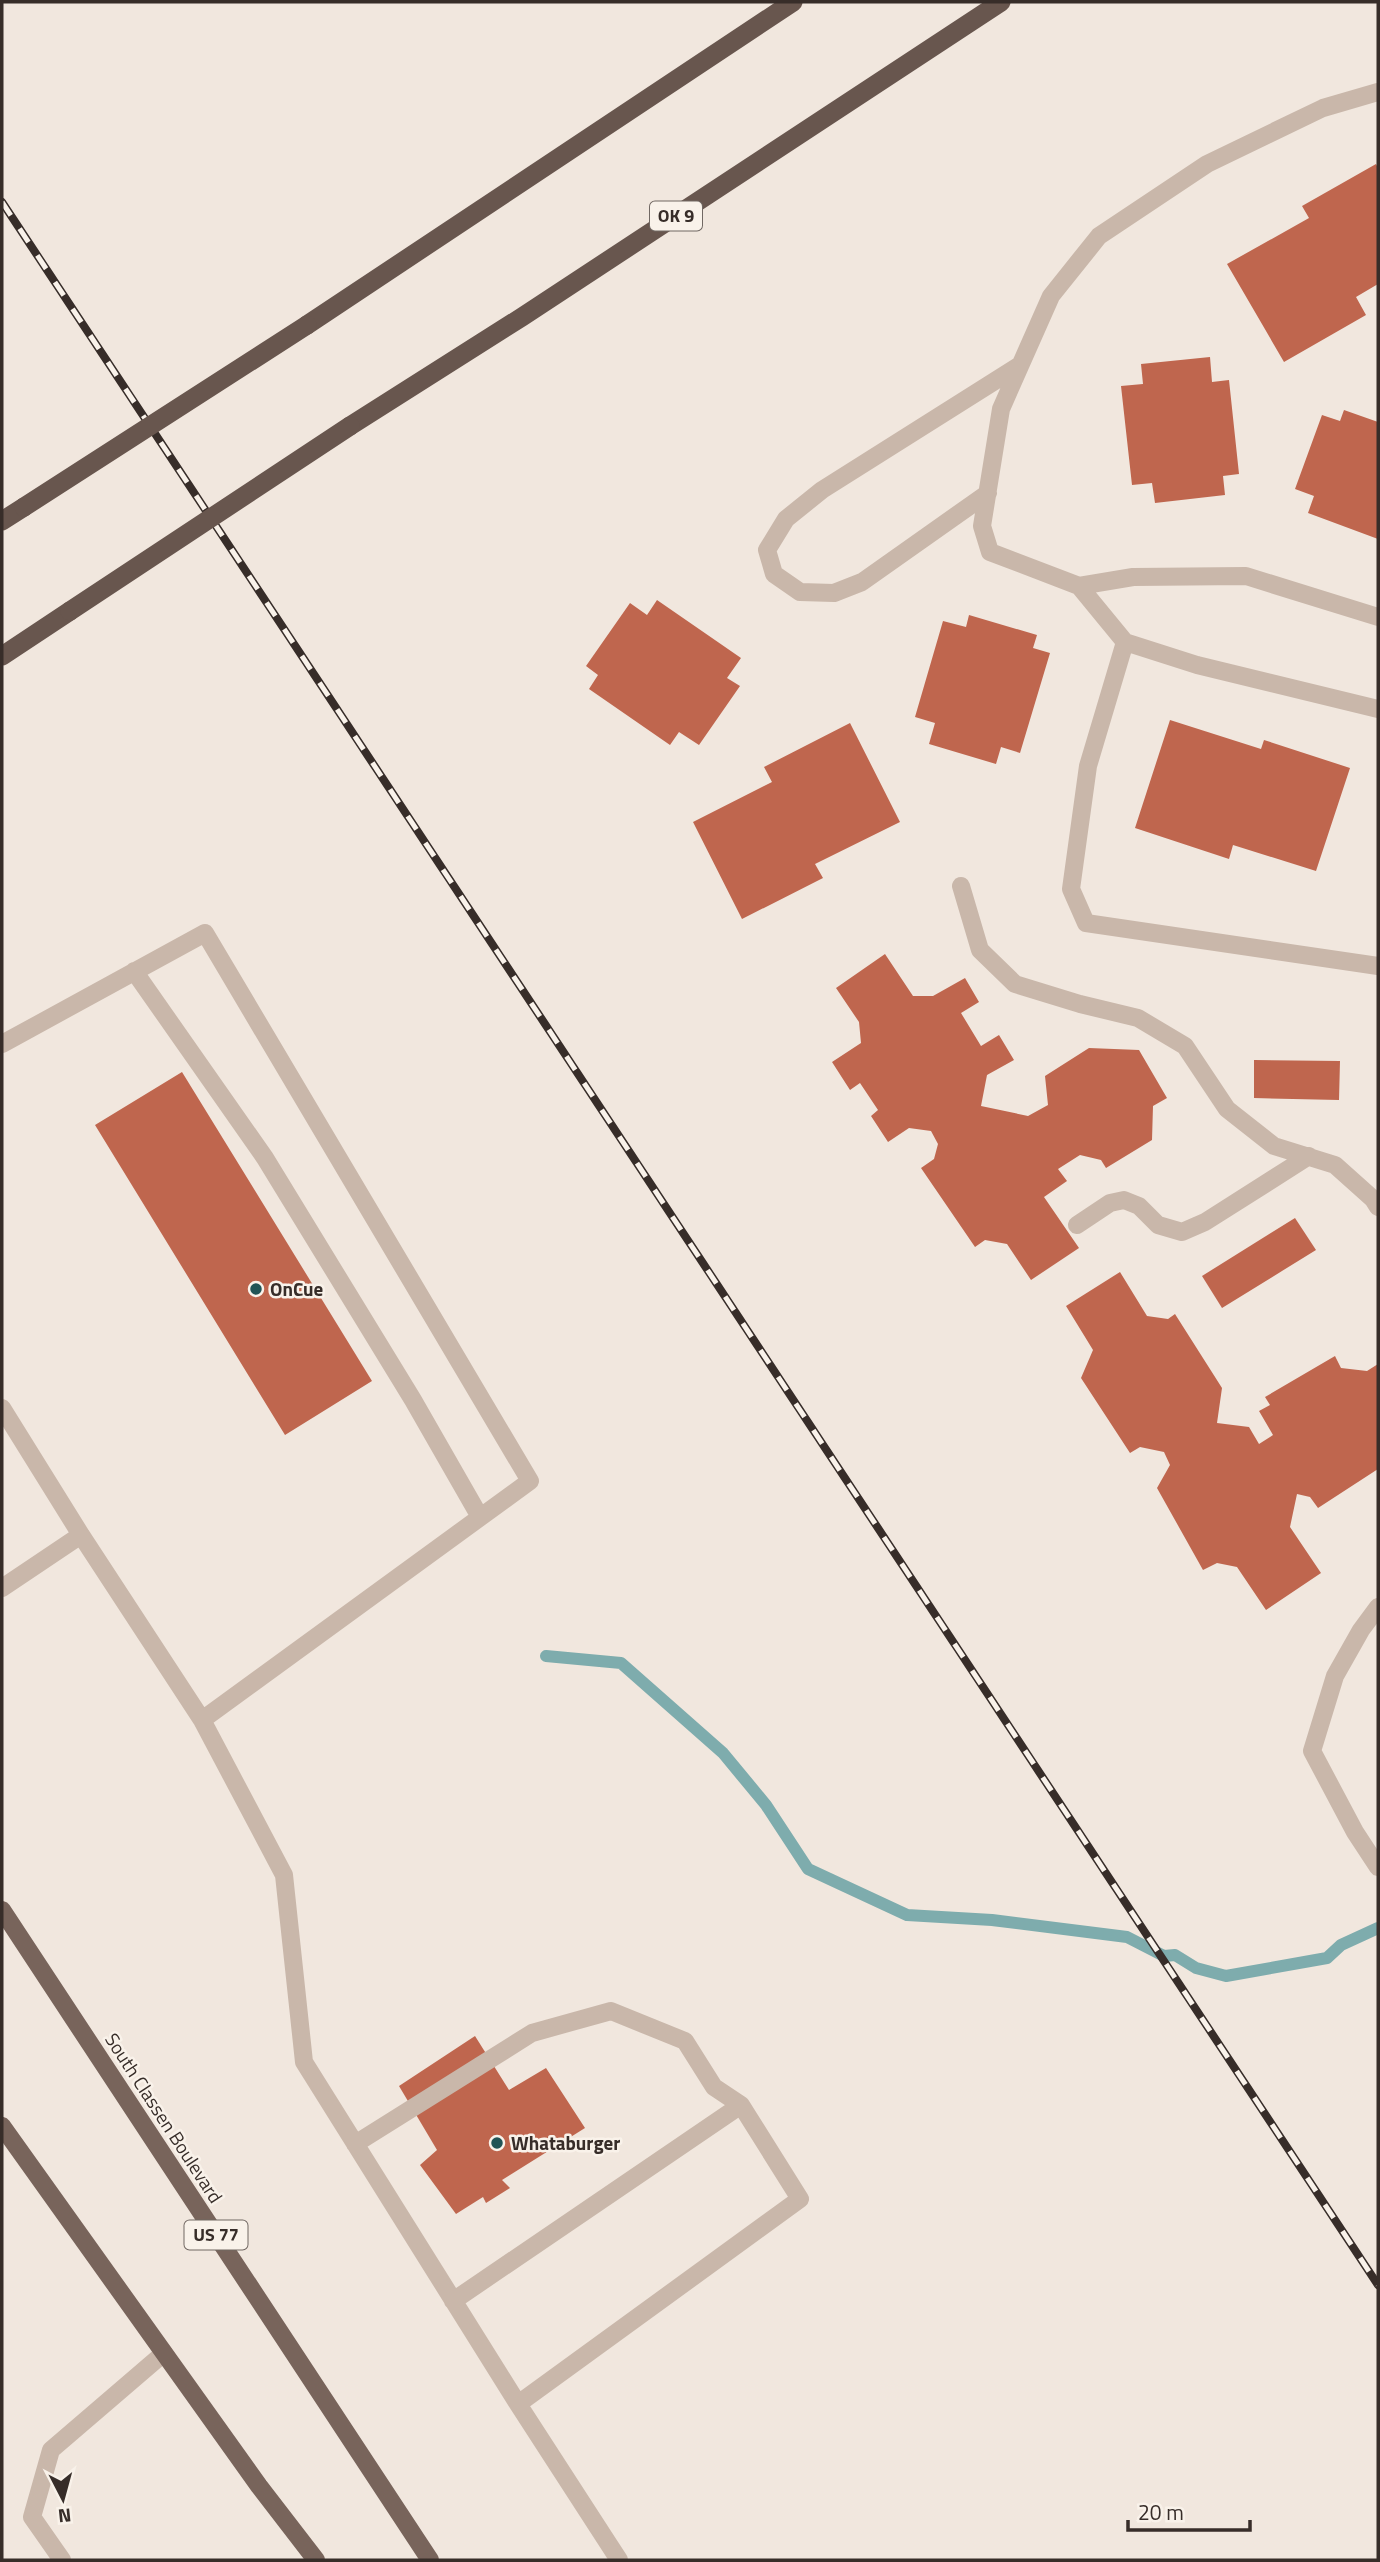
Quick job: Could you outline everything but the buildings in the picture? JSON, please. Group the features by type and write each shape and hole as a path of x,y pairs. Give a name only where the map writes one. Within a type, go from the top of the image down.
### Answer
{"highway":[{"path":"2,522 307,325 793,2"},
{"name":"OK 9","path":"2,656 1001,2"}],"main road":[{"name":"South Classen Boulevard","path":"2,1910 430,2560"},
{"path":"2,2126 258,2486 316,2560"}],"lane":[{"path":"1378,92 1323,108 1207,164 1099,236 1051,296 1001,410 982,526 990,552 1079,586 1125,642 1197,665 1378,709"},
{"path":"988,494 862,582 834,593 800,592 774,574 767,550 786,519 822,489 1020,366"},
{"path":"1079,586 1133,576 1246,576 1378,617"},
{"path":"1125,642 1088,765 1072,889 1086,923 1378,966"},
{"path":"961,886 980,950 1015,984 1138,1018 1185,1046 1227,1109 1274,1146 1335,1165 1373,1199 1378,1207"},
{"path":"2,1044 205,933 530,1481 202,1720"},
{"path":"134,971 265,1157 413,1400 480,1517"},
{"path":"1077,1225 1110,1203 1124,1200 1139,1206 1158,1225 1182,1232 1205,1222 1309,1156"},
{"path":"2,1408 202,1720 284,1875 304,2062 517,2404 620,2560"},
{"path":"2,1588 81,1535"},
{"path":"1378,1607 1361,1630 1335,1676 1312,1751 1355,1832 1378,1867"},
{"path":"355,2144 532,2033 611,2011 685,2040 714,2087 741,2105 800,2199 517,2404"},
{"path":"453,2301 741,2105"},
{"path":"62,2560 32,2517 51,2450 164,2353"}],"waterway":[{"path":"546,1656 621,1663 723,1753 766,1805 808,1869 907,1915 992,1920 1127,1937 1164,1956 1175,1955 1196,1968 1226,1976 1327,1958 1341,1945 1378,1928"}],"railway":[{"path":"2,202 1378,2285"}],"place":[{"name":"OnCue","path":"256,1289"},
{"name":"Whataburger","path":"497,2143"}]}
